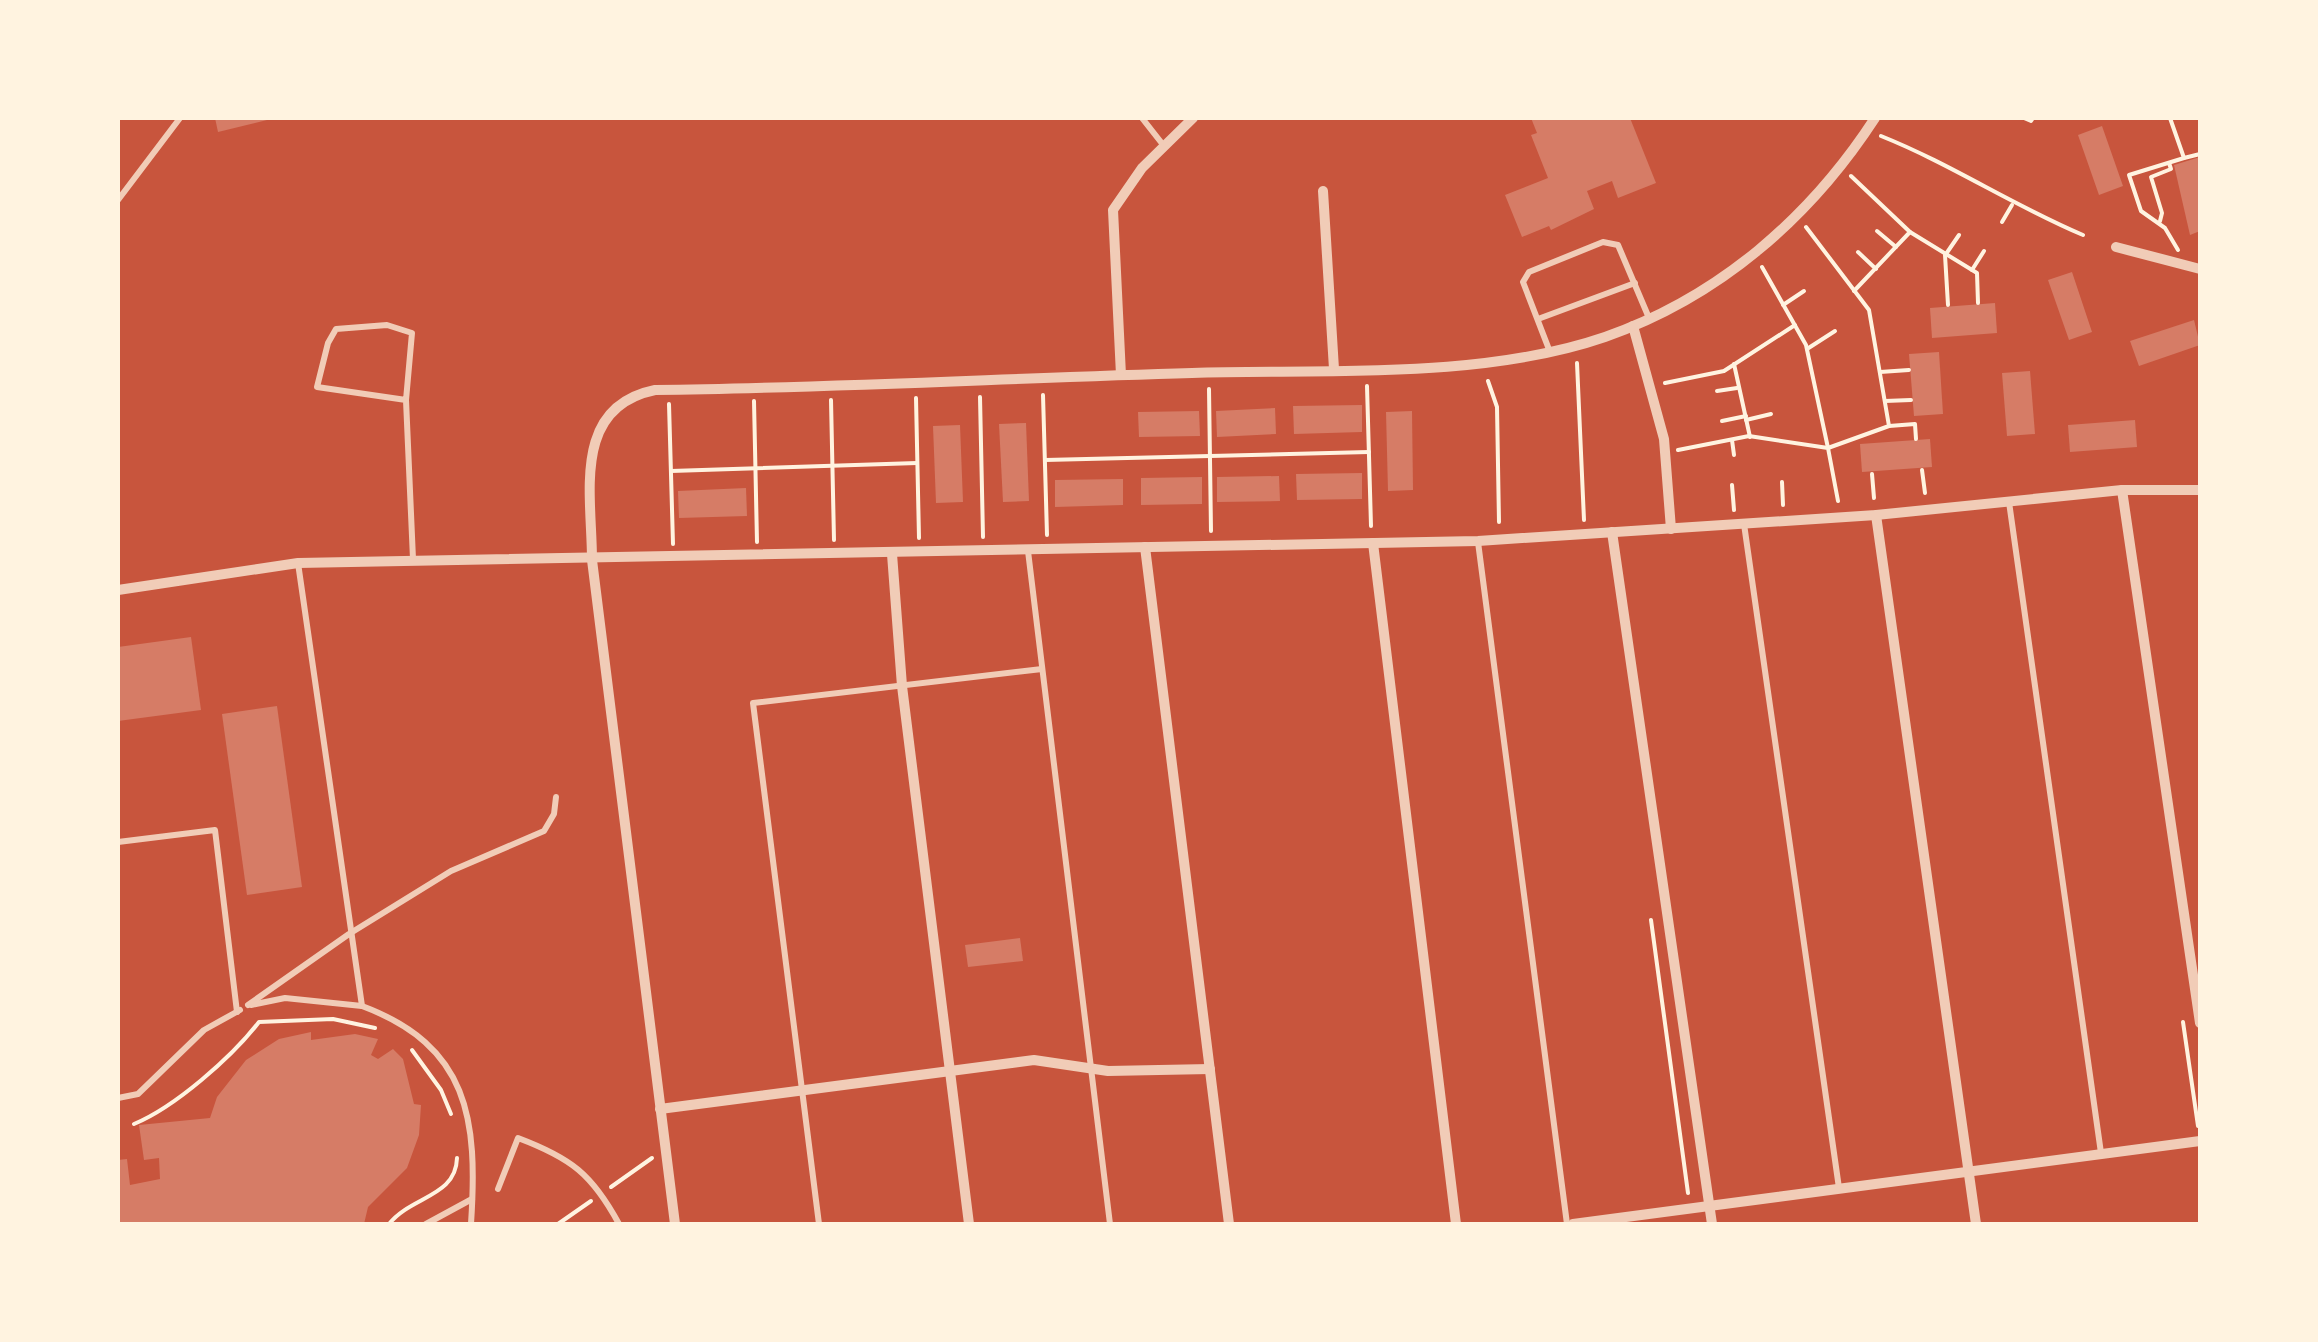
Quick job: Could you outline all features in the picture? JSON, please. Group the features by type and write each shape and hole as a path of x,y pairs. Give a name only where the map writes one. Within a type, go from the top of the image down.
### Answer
{"street":[{"path":"1121,375 1113,210 1142,168 1193,118"},
{"path":"675,1224 592,560 596,437 612,408 640,393 1451,364 1550,352 1633,326 1694,297 1756,254 1804,210 1876,118"},
{"path":"1322,190 1334,369"},
{"path":"2116,246 2200,269"},
{"path":"1633,326 1664,439 1671,529"},
{"path":"118,590 298,564 1478,541 1876,515 2122,490 2200,490"},
{"path":"2122,490 2200,1023"},
{"path":"1876,515 1976,1224"},
{"path":"1612,532 1712,1224"},
{"path":"1374,543 1456,1224"},
{"path":"1145,548 1229,1224"},
{"path":"892,554 902,686 969,1224"},
{"path":"660,1109 1034,1060 1108,1071 1210,1069"},
{"path":"1570,1224 2200,1141"}],"lane":[{"path":"118,200 180,118"},
{"path":"1142,118 1164,146"},
{"path":"1550,352 1523,282 1529,272 1603,242 1618,244 1649,318"},
{"path":"1538,319 1635,284"},
{"path":"406,400 317,387 328,342 336,328 387,326 412,333 406,400 413,559"},
{"path":"2010,502 2101,1154"},
{"path":"1744,524 1839,1188"},
{"path":"1478,541 1570,1224"},
{"path":"1028,551 1110,1224"},
{"path":"298,564 362,1006"},
{"path":"819,1224 754,703 1042,669"},
{"path":"118,1098 138,1094 204,1030 248,1005 349,934 451,871 544,831 554,814 556,797"},
{"path":"118,842 214,830 237,1012"},
{"path":"248,1005 285,998 362,1006 400,1020 434,1045 462,1089 471,1224"},
{"path":"498,1189 518,1138 565,1156 602,1193 619,1224"},
{"path":"426,1224 472,1199"}],"path":[{"path":"2024,118 2032,118"},
{"path":"2170,118 2184,158"},
{"path":"1881,136 1938,160 2012,205 2082,235"},
{"path":"2186,257 2159,223 2140,212 2129,175 2200,154"},
{"path":"2159,223 2162,216 2151,177 2172,170 2169,163"},
{"path":"1851,176 1910,232 1977,273 1978,302"},
{"path":"2002,222 2012,205"},
{"path":"1806,227 1869,310 1889,426"},
{"path":"1878,230 1896,247"},
{"path":"1854,291 1910,232"},
{"path":"1948,305 1946,254 1959,235"},
{"path":"1972,270 1984,250"},
{"path":"1858,252 1876,268"},
{"path":"1762,267 1807,349 1838,501"},
{"path":"1829,275 1837,268"},
{"path":"1783,304 1804,291"},
{"path":"1856,309 1864,303"},
{"path":"1660,384 1724,371 1795,325"},
{"path":"1807,349 1835,331"},
{"path":"1578,363 1584,520"},
{"path":"1734,364 1750,437"},
{"path":"1880,372 1909,370"},
{"path":"1488,381 1497,406 1500,522"},
{"path":"1366,386 1370,526"},
{"path":"1718,391 1740,388"},
{"path":"1209,389 1211,531"},
{"path":"1043,395 1047,536"},
{"path":"980,396 984,537"},
{"path":"916,398 919,538"},
{"path":"832,399 834,540"},
{"path":"1885,401 1912,400"},
{"path":"754,402 757,542"},
{"path":"669,404 673,544"},
{"path":"1722,421 1771,414"},
{"path":"1674,451 1750,437 1828,448 1889,426 1915,424 1916,439"},
{"path":"1872,432 1874,442"},
{"path":"1732,440 1734,455"},
{"path":"1776,441 1778,452"},
{"path":"1045,460 1368,452"},
{"path":"671,470 917,463"},
{"path":"1922,470 1925,493"},
{"path":"1872,474 1874,498"},
{"path":"1782,482 1783,506"},
{"path":"1732,485 1734,510"},
{"path":"134,1124 164,1112 182,1098 259,1022 333,1019 378,1029"},
{"path":"410,1047 441,1090 452,1116"},
{"path":"389,1224 416,1199 446,1188 454,1180 457,1154"}],"building":[{"path":"215,118 271,118 271,119 218,132"},
{"path":"1531,118 1630,118 1656,183 1618,198 1612,181 1587,191 1594,209 1551,230 1549,226 1522,237 1505,195 1548,178 1531,135 1537,133"},
{"path":"2102,126 2123,186 2099,195 2078,135"},
{"path":"2200,157 2200,231 2190,235 2174,165"},
{"path":"2072,272 2092,332 2069,340 2048,280"},
{"path":"1995,303 1997,333 1932,338 1930,308"},
{"path":"2194,320 2200,345 2139,366 2130,341"},
{"path":"1939,352 1943,414 1914,416 1909,354"},
{"path":"2030,371 2035,434 2007,436 2002,373"},
{"path":"1362,405 1362,432 1294,434 1293,406"},
{"path":"1275,408 1276,434 1217,437 1216,411"},
{"path":"1199,411 1200,436 1139,437 1138,412"},
{"path":"1412,411 1413,490 1388,491 1386,412"},
{"path":"2135,420 2137,447 2070,452 2068,425"},
{"path":"1026,423 1029,501 1003,502 999,424"},
{"path":"960,425 963,502 936,503 933,426"},
{"path":"1930,439 1932,467 1862,472 1860,444"},
{"path":"1362,473 1362,499 1297,500 1296,474"},
{"path":"1279,476 1280,501 1217,502 1217,477"},
{"path":"1202,477 1202,504 1141,505 1141,478"},
{"path":"1123,479 1123,505 1055,507 1055,480"},
{"path":"746,488 747,516 679,518 678,491"},
{"path":"191,637 201,710 118,721 118,647"},
{"path":"277,706 302,887 247,895 222,714"},
{"path":"1020,938 1023,961 968,967 965,945"},
{"path":"311,1032 311,1040 355,1034 378,1039 371,1055 378,1059 393,1049 403,1059 414,1104 421,1105 419,1135 407,1168 368,1207 364,1224 118,1224 118,1160 127,1159 130,1185 160,1179 159,1158 144,1160 139,1125 210,1118 217,1097 246,1060 279,1039"}]}
